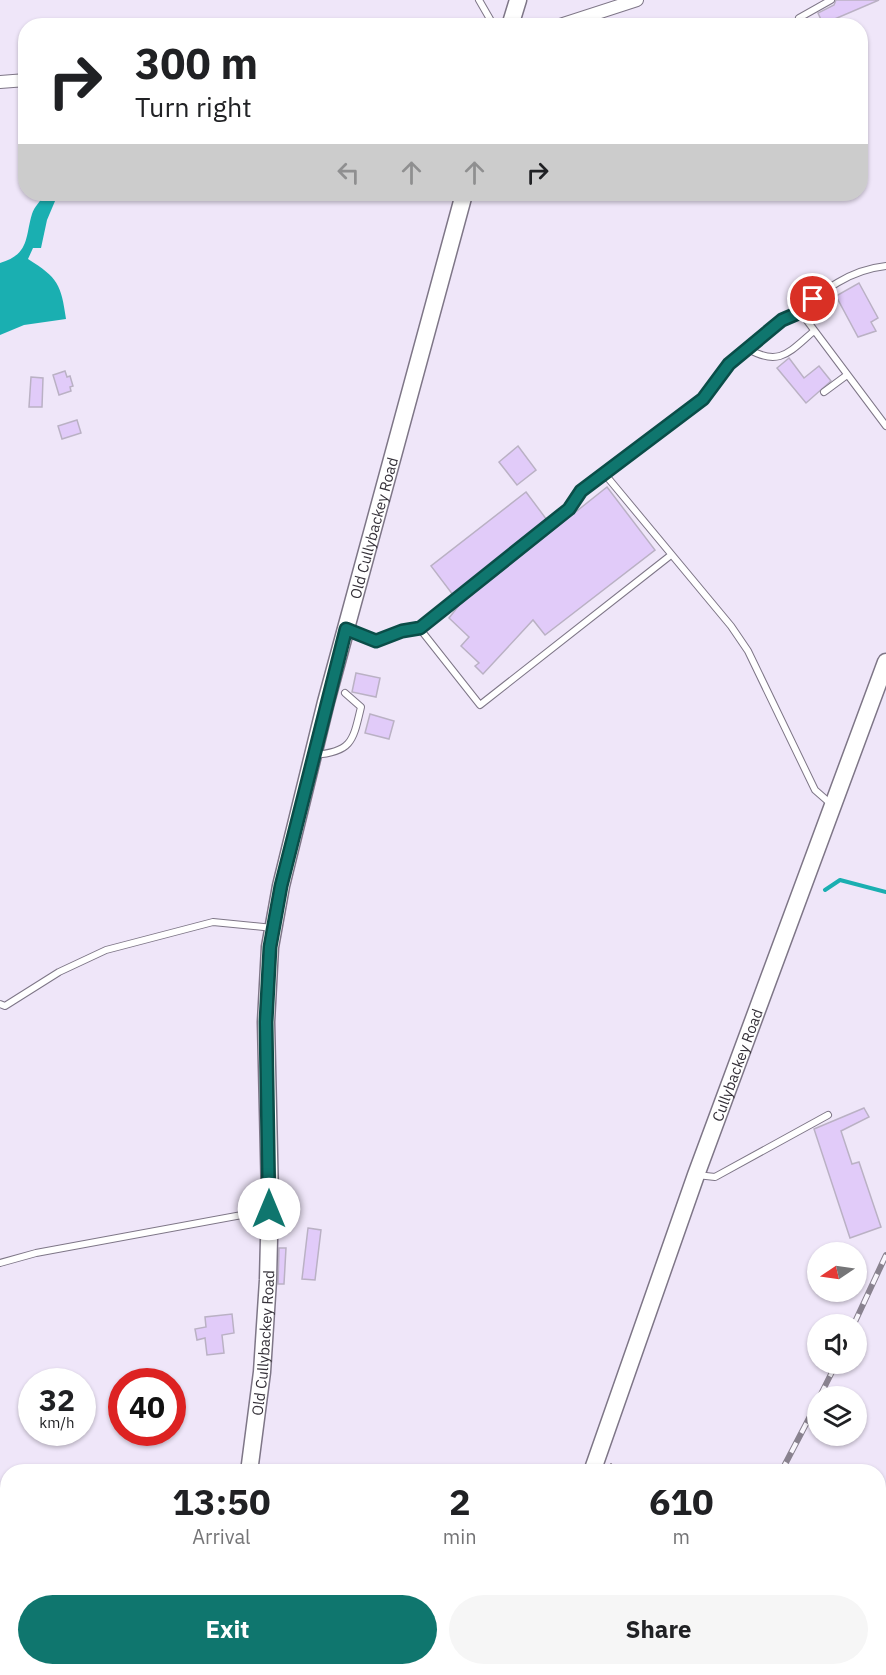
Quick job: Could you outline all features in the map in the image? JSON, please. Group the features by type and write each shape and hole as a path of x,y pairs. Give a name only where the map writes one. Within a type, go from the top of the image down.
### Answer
{"street":[{"path":"512,18 518,0"},
{"path":"582,18 638,0"},
{"path":"0,82 18,81"},
{"name":"Old Cullybackey Road","path":"250,1464 262,1372 269,1209 266,1022 273,928 346,629 462,201"},
{"name":"Cullybackey Road","path":"595,1464 696,1175 886,662"}],"lane":[{"path":"479,0 489,18"},
{"path":"799,18 831,0"},
{"path":"346,629 376,641 402,631 420,628 569,509 581,491 603,477 703,399 729,364 782,320 796,314 839,280 870,268 886,266"},
{"path":"796,314 802,314 886,426"},
{"path":"748,349 763,358 773,359 782,356 814,331"},
{"path":"824,392 847,375"},
{"path":"603,477 608,478 718,611 748,651 815,790 834,807"},
{"path":"420,628 480,705 670,555"},
{"path":"314,755 337,752 347,747 354,737 361,707 345,693"},
{"path":"0,1004 5,1006 59,972 106,950 213,922 273,928"},
{"path":"696,1175 714,1177 828,1115"},
{"path":"0,1263 36,1253 269,1209"}],"shaded area":[{"path":"40,201 55,201 47,220 41,248 33,248 28,259 46,271 56,283 60,290 66,319 24,325 0,335 0,263 17,255 25,244 33,211"}],"building":[{"path":"836,0 879,0 837,18 820,18 818,13 834,5"},
{"path":"859,283 878,318 871,322 876,331 858,337 836,296"},
{"path":"789,358 804,378 819,366 831,381 806,403 777,368"},
{"path":"65,371 67,377 70,376 73,386 70,387 71,391 59,395 53,375"},
{"path":"31,377 43,378 42,407 29,407"},
{"path":"77,420 81,433 62,439 58,426"},
{"path":"518,446 536,470 517,485 499,462"},
{"path":"607,487 655,550 545,635 533,620 483,674 475,666 479,663 461,646 469,637 449,618 460,604"},
{"path":"526,492 547,520 453,595 431,566"},
{"path":"356,673 380,678 376,697 352,692"},
{"path":"370,714 394,721 389,739 365,733"},
{"path":"864,1108 869,1117 841,1131 852,1164 859,1162 881,1227 850,1238 814,1129"},
{"path":"308,1228 321,1230 315,1280 302,1279"},
{"path":"279,1248 286,1248 284,1284 278,1284"},
{"path":"232,1314 234,1333 222,1335 224,1353 207,1355 205,1338 197,1340 195,1329 206,1327 205,1317"}],"waterway":[{"path":"825,890 840,880 886,892"}],"railway":[{"path":"859,1314 886,1255"},
{"path":"825,1386 831,1374"},
{"path":"785,1464 807,1422"}],"route":[{"path":"269,1209 266,1022 270,947 281,886 346,629 376,641 402,631 420,628 569,509 581,491 603,477 703,399 729,364 782,320 796,314 813,299"}]}
